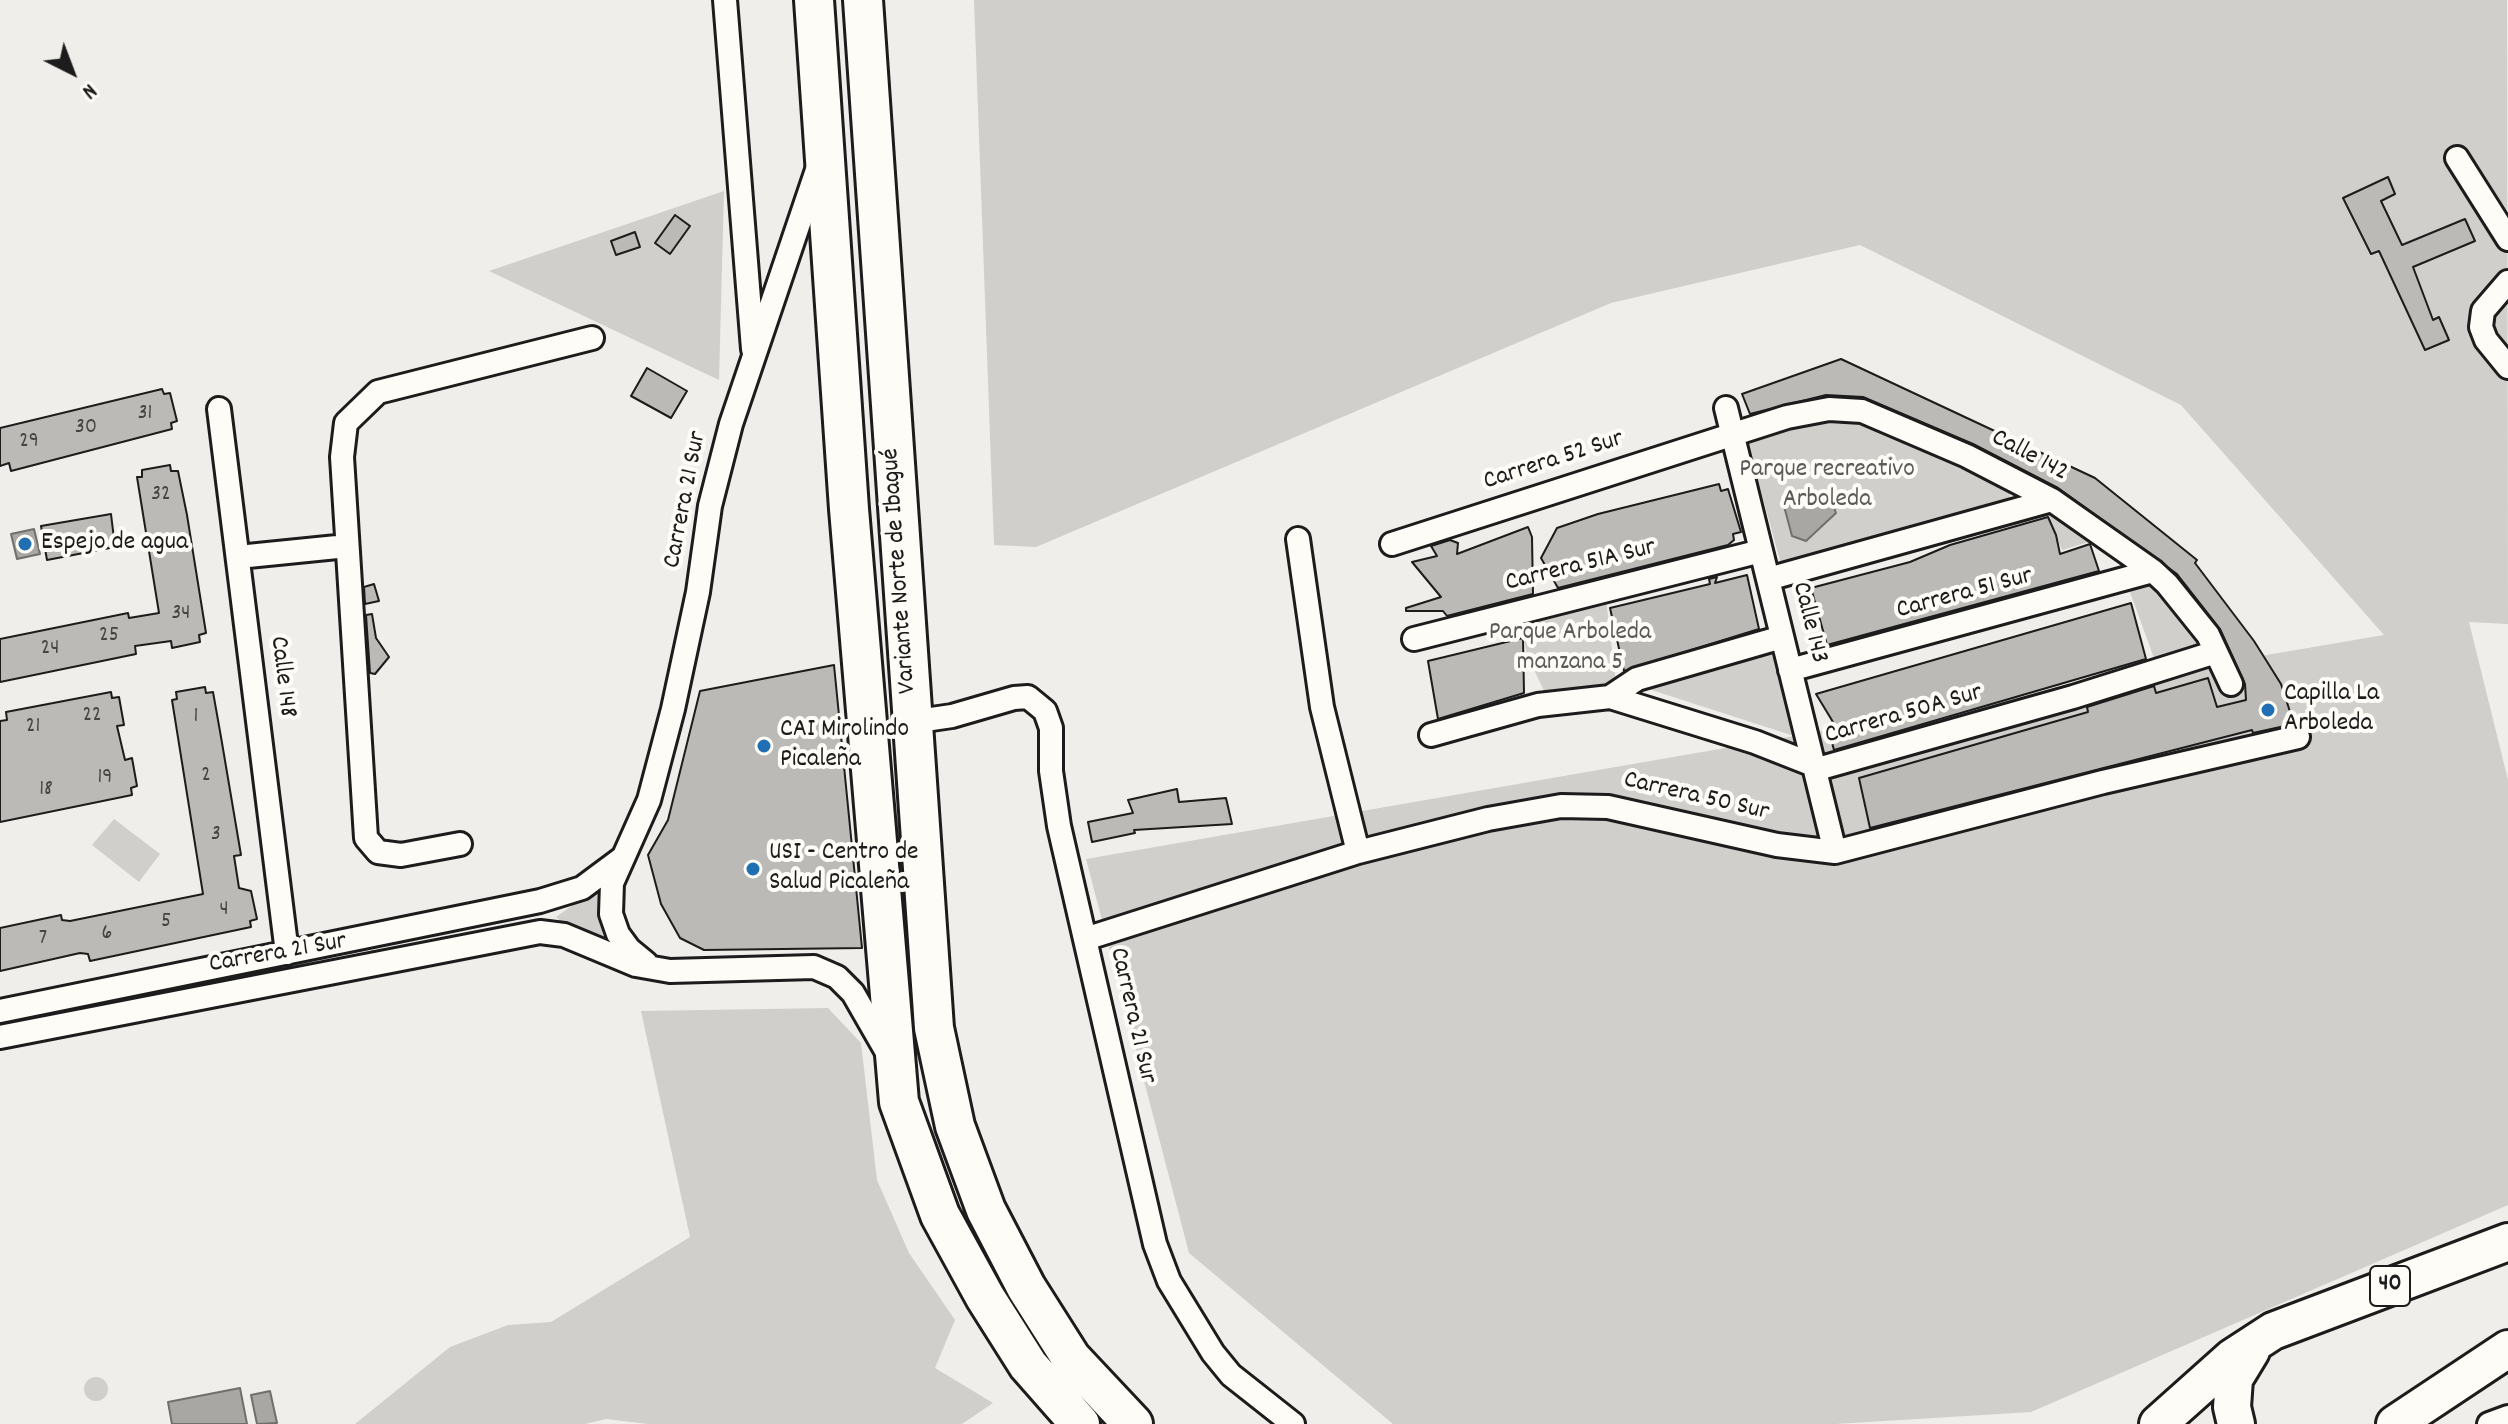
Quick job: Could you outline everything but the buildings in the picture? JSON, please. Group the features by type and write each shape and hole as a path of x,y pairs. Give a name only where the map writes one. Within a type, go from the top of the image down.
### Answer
{"highway":[{"name":"Variante Norte de Ibagué","path":"814,0 849,509 885,923 893,1062 906,1127 940,1215 985,1297 1028,1365 1080,1424"},
{"name":"Variante Norte de Ibagué","path":"863,0 934,1028 955,1126 986,1210 1026,1287 1071,1358 1133,1424"}],"main road":[{"name":"40","path":"2158,1424 2233,1357 2273,1331 2508,1242"},
{"path":"2236,1424 2232,1407 2234,1379 2248,1354 2273,1331"},
{"path":"2396,1424 2508,1349"}],"street":[{"path":"725,0 753,358"},
{"name":"Carrera 21 Sur","path":"656,969 629,949 611,914 612,883 649,800 695,607 710,506 731,424 823,154"},
{"path":"2457,158 2508,239"},
{"path":"2508,282 2483,311 2481,327 2486,340 2508,367"},
{"path":"460,844 401,855 378,852 366,838 342,457 346,423 378,392 592,338"},
{"name":"Calle 143","path":"1726,408 1835,852"},
{"name":"Calle 148","path":"219,409 287,953"},
{"name":"Calle 142","path":"1733,435 1815,412 1862,411 1967,456 2052,500 2153,571 2188,608 2216,652 2231,684"},
{"name":"Carrera 52 Sur","path":"1392,544 1733,435"},
{"path":"1768,579 2052,500"},
{"path":"1298,539 1322,707 1358,852"},
{"path":"238,557 347,546"},
{"name":"Carrera 51A Sur","path":"1414,639 1761,551"},
{"name":"Carrera 51 Sur","path":"1790,670 2047,603 2153,571"},
{"path":"1431,735 1538,705 1610,697 1637,679 1782,637"},
{"name":"Carrera 50A Sur","path":"1610,697 1755,742 1814,767 1828,766 2057,702 2216,652"},
{"name":"Carrera 21 Sur","path":"911,722 952,716 1014,698 1028,697 1045,711 1051,728 1051,771 1059,826 1140,1188 1169,1281 1213,1353 1231,1375 1293,1424"},
{"name":"Carrera 50 Sur","path":"1085,939 1358,852 1488,819 1561,806 1608,807 1777,845 1835,852 2103,782 2298,737"},
{"name":"Carrera 21 Sur","path":"0,1011 540,901 582,888 621,859"},
{"path":"540,901 540,932"},
{"name":"Carrera 21 Sur","path":"0,1037 540,932 564,935 636,965 656,969 814,967 837,977 853,993 893,1062"},
{"path":"191,973 198,998"},
{"path":"2489,1424 2508,1417"}],"green space":[{"path":"974,0 2507,0 2508,624 2469,622 2508,780 2508,1205 2031,1412 1836,1424 1393,1424 1189,1253 1086,859 1794,736 1636,685 1784,646 1809,733 2384,635 2181,405 1860,245 1611,303 1036,547 994,545"},
{"path":"724,191 719,380 489,271"},
{"name":"Parque recreativo Arboleda","path":"1871,420 2012,482 2009,501 1930,519 1781,564 1746,437 1834,421"},
{"path":"2043,506 2099,539 2062,550"},
{"path":"2152,581 2185,609 2200,645 2154,658 2127,584"},
{"name":"Parque Arboleda manzana 5","path":"1606,599 1616,683 1547,697 1527,655 1520,619"},
{"path":"114,819 160,854 139,882 92,845"},
{"path":"604,883 614,944 567,927 556,917"},
{"path":"828,1008 861,1043 877,1180 909,1253 955,1320 935,1368 993,1403 962,1424 648,1424 606,1419 585,1424 355,1424 450,1347 508,1325 551,1322 690,1237 641,1011"},
{"path":"96,1377 107,1384 108,1389 101,1400 96,1401 85,1394 84,1389 91,1378"}],"shaded area":[{"path":"1829,494 1836,513 1806,541 1792,536 1784,506"},
{"name":"Espejo de agua","path":"34,529 40,554 17,559 11,534"},
{"path":"240,1388 247,1424 172,1424 168,1402"},
{"path":"270,1391 277,1423 257,1424 251,1395"}],"place":[{"name":"Espejo de agua","path":"25,544"},
{"name":"Capilla La Arboleda","path":"2268,710"},
{"name":"CAI Mirolindo Picaleña","path":"764,746"},
{"name":"USI - Centro de Salud Picaleña","path":"753,869"}]}
